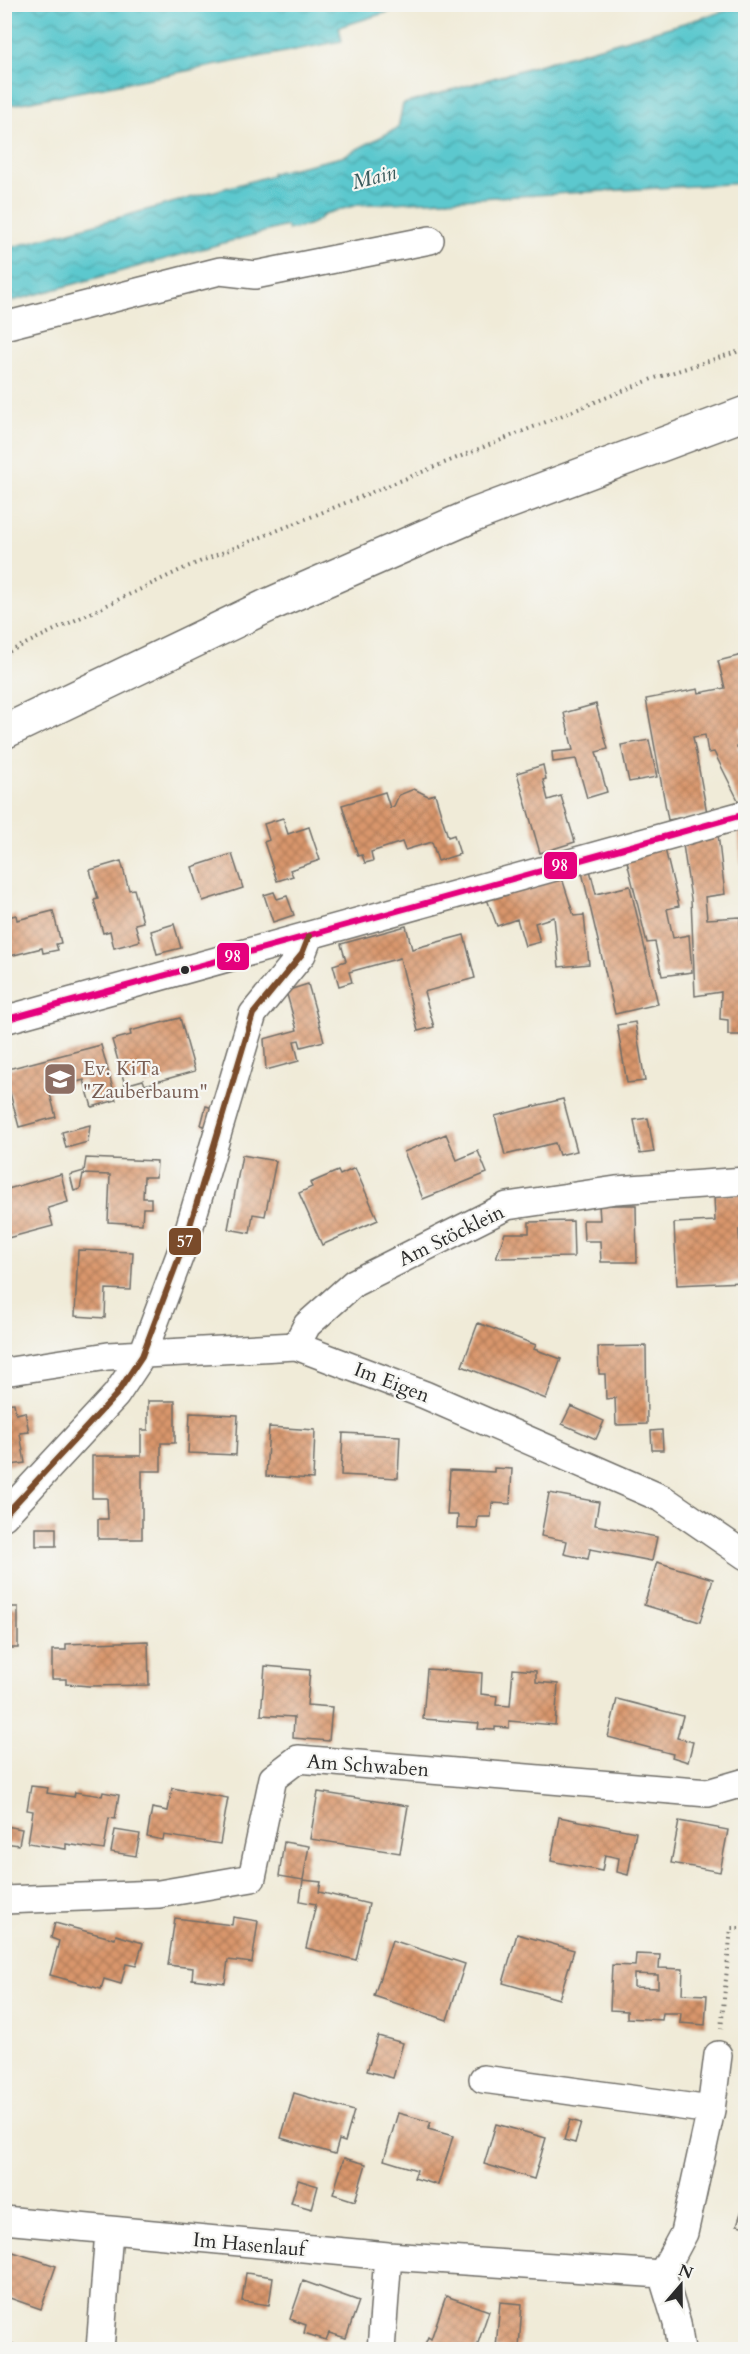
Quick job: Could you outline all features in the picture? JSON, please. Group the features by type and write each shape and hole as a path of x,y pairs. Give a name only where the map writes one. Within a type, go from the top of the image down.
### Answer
{"main road":[{"path":"4,732 271,604 474,515 746,413"}],"street":[{"path":"4,326 220,271 255,275 430,240"},
{"path":"4,1020 746,813"},
{"path":"4,1516 116,1395 142,1356 186,1239 253,1014 302,954 309,936"},
{"name":"Am Stöcklein","path":"296,1346 306,1326 354,1283 507,1206 616,1190 746,1181"},
{"name":"Im Eigen","path":"4,1372 108,1356 142,1356 296,1346 426,1395 663,1499 746,1556"},
{"name":"Am Schwaben","path":"4,1900 159,1894 252,1878 273,1778 298,1759 708,1793 746,1782"},
{"path":"681,2349 677,2323 662,2274 684,2233 711,2110 718,2055"},
{"path":"483,2079 711,2110"},
{"name":"Im Hasenlauf","path":"4,2220 388,2256 662,2274"},
{"path":"100,2349 109,2231"},
{"path":"381,2349 388,2256"}],"path":[{"path":"4,654 187,567 652,379 746,349"},
{"path":"718,2055 731,1928 746,1928"}],"water":[{"path":"5,4 411,5 339,27 342,41 5,106"},
{"name":"Main","path":"746,5 745,183 357,205 324,214 317,221 303,227 288,230 286,226 5,303 5,249 273,175 272,173 342,157 398,128 403,104"}],"building":[{"path":"746,654 746,727 740,728 743,745 737,747 746,758 746,803 740,804 714,752 708,753 705,735 693,737 707,813 668,820 646,699 698,689 699,693 725,688 718,661"},
{"path":"596,704 608,749 596,752 607,792 587,798 576,759 553,762 552,752 573,750 564,713"},
{"path":"649,740 657,777 629,782 621,745"},
{"path":"543,765 546,779 543,780 548,800 561,796 575,842 540,853 517,773"},
{"path":"414,789 428,796 435,794 448,837 454,835 460,854 438,861 432,842 405,850 402,842 371,852 373,861 365,863 362,855 358,856 342,805 385,792 390,808 394,806 399,795"},
{"path":"283,818 288,834 309,827 320,860 290,870 293,876 277,881 264,842 269,840 264,824"},
{"path":"746,827 746,890 743,890 738,828"},
{"path":"718,834 725,894 705,897 707,919 740,917 741,935 746,935 746,1035 728,1035 728,1020 720,1019 721,992 695,996 691,899 682,838"},
{"path":"664,845 679,906 667,909 673,938 689,935 692,972 662,976 655,942 647,943 625,853"},
{"path":"232,854 243,888 203,901 192,867"},
{"path":"121,861 129,890 134,889 143,922 135,924 140,941 114,948 110,931 103,933 94,900 98,899 90,870"},
{"path":"590,870 596,894 630,886 658,1004 615,1014 582,872"},
{"path":"561,875 574,916 584,915 589,964 559,967 554,917 535,923 540,942 525,946 517,919 497,926 487,899"},
{"path":"274,892 277,899 287,896 294,915 273,922 264,895"},
{"path":"53,911 61,943 56,944 58,950 43,953 42,948 6,957 4,918 16,915 17,920"},
{"path":"174,924 181,948 157,954 151,931"},
{"path":"406,926 412,949 464,935 475,978 424,992 434,1027 418,1031 400,958 349,972 352,982 339,986 333,965 346,961 341,944"},
{"path":"308,984 324,1041 301,1047 299,1040 294,1041 299,1061 266,1070 264,1039 297,1030 286,991"},
{"path":"180,1018 195,1071 145,1085 143,1080 125,1085 112,1040 131,1035 130,1031"},
{"path":"635,1022 645,1081 627,1083 617,1025"},
{"path":"101,1045 116,1100 92,1107 84,1080 49,1090 56,1117 19,1127 4,1070"},
{"path":"563,1099 577,1151 559,1155 555,1143 505,1155 495,1116"},
{"path":"206,1106 216,1109 211,1128 201,1125"},
{"path":"648,1118 654,1152 640,1154 634,1120"},
{"path":"90,1125 88,1142 66,1148 62,1132"},
{"path":"446,1134 457,1160 478,1151 487,1173 423,1199 404,1152"},
{"path":"242,1155 276,1161 265,1216 253,1214 250,1233 228,1229"},
{"path":"86,1158 157,1161 156,1177 144,1177 143,1198 151,1198 151,1208 143,1208 142,1224 108,1222 110,1175 83,1174 80,1189 74,1191 70,1175 84,1171"},
{"path":"355,1168 378,1220 322,1245 299,1193 312,1187 310,1183 338,1171 340,1175"},
{"path":"61,1174 68,1202 48,1208 53,1226 4,1239 4,1190"},
{"path":"746,1193 746,1230 739,1230 742,1282 677,1285 674,1223 715,1221 714,1194"},
{"path":"599,1205 636,1205 637,1262 601,1262 600,1241 584,1241 583,1220 600,1220"},
{"path":"573,1221 574,1257 496,1258 505,1233 529,1233 529,1222"},
{"path":"78,1250 133,1252 131,1290 106,1289 105,1318 75,1316"},
{"path":"478,1323 536,1345 534,1349 561,1359 546,1399 462,1366"},
{"path":"646,1346 647,1424 616,1425 615,1398 606,1399 605,1374 599,1374 598,1347"},
{"path":"148,1401 175,1401 175,1443 161,1443 161,1471 142,1471 142,1539 98,1539 98,1519 108,1519 107,1498 92,1498 92,1456 141,1456 141,1430 148,1430"},
{"path":"14,1403 16,1414 25,1412 29,1432 20,1433 25,1463 4,1466 4,1404"},
{"path":"571,1406 604,1421 596,1439 562,1424"},
{"path":"190,1413 238,1415 236,1455 188,1453"},
{"path":"269,1427 315,1430 313,1479 266,1476"},
{"path":"662,1430 663,1450 652,1450 651,1431"},
{"path":"343,1433 400,1436 398,1478 341,1475"},
{"path":"494,1468 512,1469 510,1504 492,1503 491,1517 478,1517 477,1529 457,1528 458,1515 447,1515 450,1470 494,1472"},
{"path":"549,1493 599,1502 595,1525 657,1537 652,1561 590,1549 588,1559 564,1554 567,1541 541,1536"},
{"path":"36,1528 56,1528 56,1546 36,1546"},
{"path":"657,1562 713,1579 700,1622 644,1605"},
{"path":"4,1607 18,1607 18,1648 4,1648"},
{"path":"148,1641 149,1685 89,1686 66,1684 66,1679 52,1679 52,1650 66,1650 66,1644"},
{"path":"265,1666 310,1670 307,1705 332,1707 329,1741 293,1738 294,1717 261,1715"},
{"path":"427,1669 482,1673 481,1694 497,1696 496,1705 510,1706 513,1669 536,1671 536,1682 558,1684 555,1725 509,1721 509,1728 495,1727 495,1730 478,1729 479,1723 423,1719"},
{"path":"617,1699 683,1716 677,1738 693,1742 688,1762 672,1757 673,1754 608,1737"},
{"path":"31,1786 48,1788 47,1793 74,1797 75,1792 102,1796 103,1792 119,1795 115,1819 109,1818 104,1850 66,1844 66,1849 28,1843 33,1811 27,1810"},
{"path":"172,1788 228,1798 220,1844 164,1835 163,1840 147,1837 152,1808 168,1811"},
{"path":"318,1792 408,1806 400,1853 310,1839"},
{"path":"559,1817 636,1832 628,1875 617,1872 619,1858 605,1855 602,1871 551,1861"},
{"path":"679,1821 728,1830 720,1872 671,1863"},
{"path":"6,1826 22,1829 19,1845 4,1843"},
{"path":"115,1830 140,1834 136,1856 111,1852"},
{"path":"284,1842 309,1846 303,1880 279,1876"},
{"path":"303,1880 321,1882 319,1892 369,1904 356,1960 306,1948 316,1904 300,1901"},
{"path":"233,1917 258,1921 252,1963 228,1960 225,1983 192,1979 193,1968 168,1965 175,1918 232,1925"},
{"path":"55,1923 115,1939 116,1935 143,1943 136,1966 126,1964 121,1984 104,1979 101,1989 50,1975 59,1941 51,1938"},
{"path":"517,1934 574,1950 559,1999 503,1983"},
{"path":"392,1940 465,1964 447,2020 374,1996"},
{"path":"636,1954 660,1955 659,1968 683,1969 682,1994 707,1995 705,2025 680,2023 681,2013 663,2013 662,2020 627,2018 627,2011 610,2010 612,1965 635,1966","holes":["634,1974 658,1975 658,1988 634,1987"]},
{"path":"378,2036 403,2043 393,2078 367,2071"},
{"path":"294,2093 354,2111 345,2142 339,2140 335,2154 281,2138"},
{"path":"398,2113 431,2122 428,2129 453,2136 438,2185 414,2178 417,2170 384,2160"},
{"path":"570,2120 581,2123 575,2143 564,2140"},
{"path":"496,2124 546,2138 534,2179 484,2164"},
{"path":"344,2158 366,2164 355,2201 333,2194"},
{"path":"298,2180 318,2186 312,2209 291,2203"},
{"path":"746,2202 746,2227 737,2225"},
{"path":"10,2251 56,2266 41,2309 4,2296 4,2268"},
{"path":"246,2273 273,2277 269,2305 242,2301"},
{"path":"303,2281 359,2301 346,2338 329,2333 326,2340 304,2333 306,2325 290,2319"},
{"path":"446,2296 489,2311 476,2349 463,2349 450,2345 449,2349 423,2349 428,2337 431,2339"},
{"path":"500,2302 522,2304 519,2349 496,2348"},
{"path":"4,2341 27,2349 4,2349"}],"transit line":[{"name":"98","path":"4,1020 746,814"},
{"name":"57","path":"4,1516 116,1395 142,1356 186,1239 253,1014 302,954 309,936"}],"place":[{"name":"Ev. KiTa \"Zauberbaum\"","path":"60,1079"}]}
